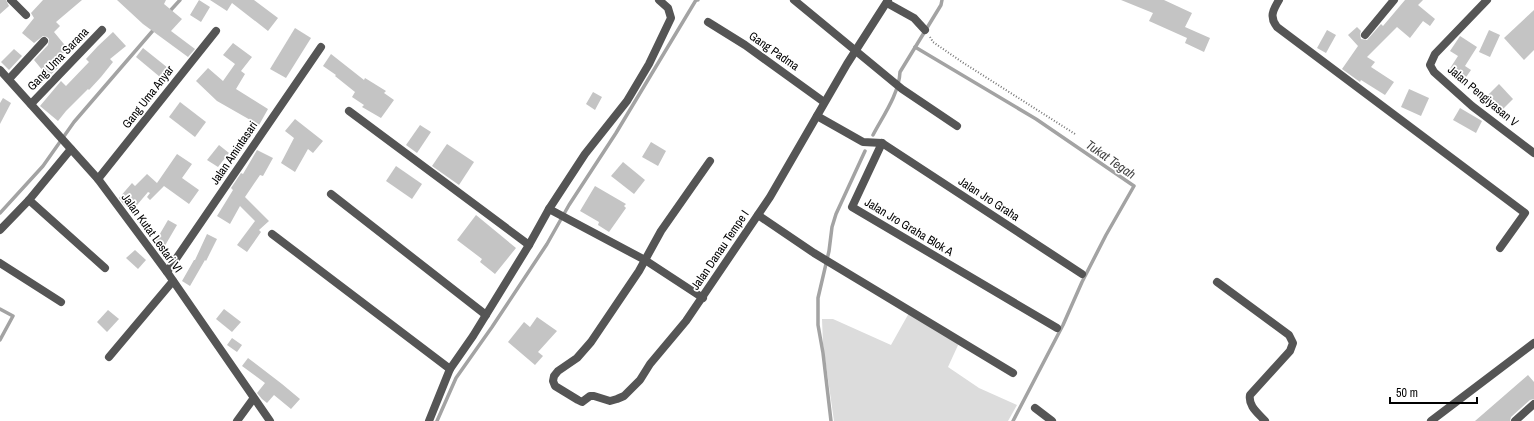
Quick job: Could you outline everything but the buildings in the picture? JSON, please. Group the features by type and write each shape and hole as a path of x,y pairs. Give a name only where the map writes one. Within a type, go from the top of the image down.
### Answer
{"street":[{"path":"11,0 26,15"},
{"path":"429,421 450,369 553,210 585,154 627,101 649,64 671,18 668,8 659,0"},
{"path":"794,0 856,49 887,77 957,126"},
{"path":"1280,0 1272,14 1272,20 1277,27 1525,213 1500,248"},
{"path":"1365,35 1394,0"},
{"name":"Jalan Pengiyasan V","path":"1488,0 1435,54 1430,65 1434,72 1472,106 1534,153"},
{"path":"888,1 914,18 925,30"},
{"name":"Jalan Danau Tempe I","path":"645,260 583,352 571,363 558,371 554,376 553,381 555,386 582,402 590,396 610,401 624,396 640,380 650,364 686,321 703,298 783,176 824,102 856,49 888,1"},
{"name":"Gang Padma","path":"708,22 745,45 824,102"},
{"name":"Gang Uma Sarana","path":"31,104 102,30"},
{"name":"Gang Uma Anyar","path":"98,180 216,31"},
{"path":"9,79 44,41"},
{"name":"Jalan Amintasari","path":"167,272 321,47"},
{"name":"Jalan Kutat Lestari VI","path":"0,70 98,180 167,272 270,421"},
{"path":"349,111 529,245"},
{"path":"817,116 863,142 882,143"},
{"name":"Jalan Jro Graha","path":"882,143 1082,274"},
{"name":"Jalan Jro Graha Blok A","path":"882,143 852,207 1057,328"},
{"path":"0,230 29,200 68,147"},
{"path":"645,260 661,231 710,161"},
{"path":"331,194 486,315"},
{"path":"29,200 105,268"},
{"path":"553,210 645,260 703,298"},
{"path":"758,215 814,253 1013,373"},
{"path":"272,234 450,369"},
{"path":"0,263 61,302"},
{"path":"109,357 172,281"},
{"path":"1217,282 1289,335 1293,343 1290,351 1250,395 1249,401 1252,407 1265,421"},
{"path":"1431,421 1534,343"},
{"path":"237,421 254,399"},
{"path":"1515,421 1534,404"},
{"path":"1035,408 1052,421"}],"path":[{"path":"933,42 1075,134"}],"shaded area":[{"path":"909,313 959,343 948,367 979,388 1017,405 1008,421 834,421 823,344 822,319 833,319 891,345"}],"waterway":[{"path":"169,12 180,0"},
{"path":"437,421 456,378 547,244 569,205 616,133 696,0 698,0"},
{"path":"873,135 894,97 900,72 941,5 942,0"},
{"path":"0,213 43,166 74,122 156,27"},
{"name":"Tukat Tegah","path":"915,47 1036,119 1134,186 1106,235 1082,282 1063,325 1013,421"},
{"path":"831,421 818,325 818,298 836,214 865,151"},
{"path":"0,309 13,316 0,340"}]}
